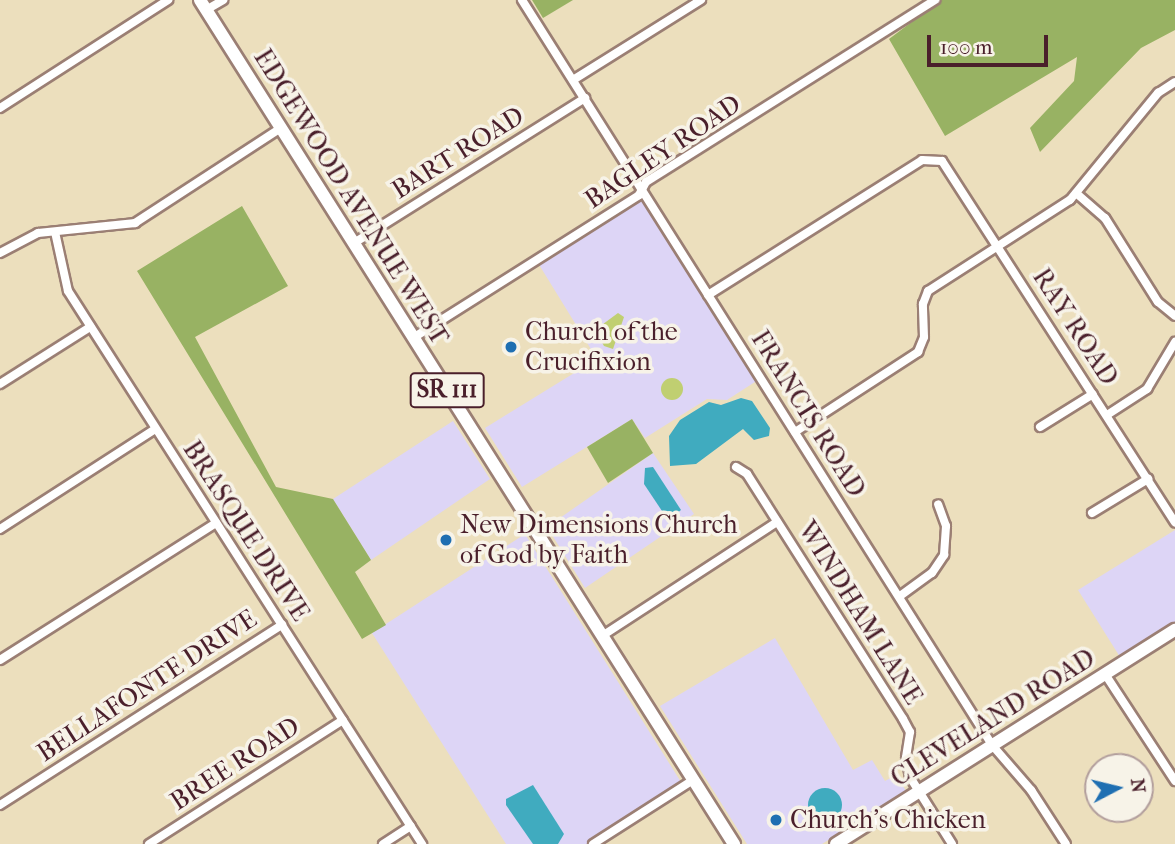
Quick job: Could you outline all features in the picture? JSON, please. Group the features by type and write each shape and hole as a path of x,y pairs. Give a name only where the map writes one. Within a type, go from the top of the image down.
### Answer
{"main road":[{"name":"EDGEWOOD AVENUE WEST","path":"203,5 734,844"},
{"name":"CLEVELAND ROAD","path":"836,844 1175,630"}],"street":[{"path":"0,108 168,0"},
{"path":"203,5 223,0"},
{"name":"FRANCIS ROAD","path":"522,0 992,745 1031,790 1066,844"},
{"path":"573,80 701,0"},
{"name":"BAGLEY ROAD","path":"413,338 642,189 646,182 935,0"},
{"path":"795,432 918,352 924,337 923,304 928,291 1076,193 1158,93 1175,82"},
{"name":"BART ROAD","path":"354,243 585,98"},
{"path":"0,253 26,236 135,223 281,128"},
{"name":"RAY ROAD","path":"708,295 922,160 935,158 952,172 1175,522"},
{"path":"1076,193 1105,218 1158,302 1175,316"},
{"name":"BRASQUE DRIVE","path":"55,232 62,278 90,327 422,844"},
{"path":"0,384 90,327"},
{"path":"1107,415 1147,389 1175,342"},
{"path":"1040,427 1093,394"},
{"path":"0,529 155,429"},
{"name":"WINDHAM LANE","path":"736,467 747,474 904,719 910,732 908,770 952,844"},
{"path":"1092,513 1147,479"},
{"path":"900,596 932,573 944,555 946,526 938,504"},
{"path":"603,636 777,522"},
{"path":"0,660 216,523"},
{"name":"BELLAFONTE DRIVE","path":"0,805 282,625"},
{"path":"1105,674 1175,781"},
{"name":"BREE ROAD","path":"149,844 342,720"},
{"path":"593,844 693,780"},
{"path":"383,844 411,826"}],"shaded area":[{"path":"643,197 758,380 727,400 707,399 645,438 632,419 522,487 485,428 597,359 538,263"},
{"path":"453,421 490,479 371,560 333,499"},
{"path":"653,453 694,514 585,588 547,527"},
{"path":"1175,530 1175,622 1120,657 1078,590"},
{"path":"525,534 686,790 602,844 506,844 372,633"},
{"path":"775,638 853,770 872,760 885,781 896,775 906,791 822,844 747,844 660,706"}],"green space":[{"path":"532,0 573,0 543,18"},
{"path":"941,0 1175,0 1175,30 1141,48 1040,152 1030,128 1074,81 1077,57 945,136 889,39"},
{"path":"242,206 288,286 195,337 276,487 333,499 371,560 355,572 386,625 362,639 137,271"},
{"path":"618,313 624,317 613,349 604,346 595,330"},
{"path":"668,378 676,378 683,385 683,393 676,400 668,400 661,393 661,385"},
{"path":"632,419 653,453 608,483 587,447"}],"water":[{"path":"741,398 752,401 770,428 769,436 754,440 743,429 696,464 670,466 669,436 680,420 709,402 721,405"},
{"path":"653,467 681,510 668,520 644,484 645,468"},
{"path":"533,785 564,834 558,844 533,844 506,805 506,799"},
{"path":"825,788 837,793 842,805 837,817 825,822 813,817 808,805 813,793"}],"place":[{"name":"Church of the Crucifixion","path":"511,347"},
{"name":"New Dimensions Church of God by Faith","path":"446,540"},
{"name":"Church's Chicken","path":"776,820"}]}
